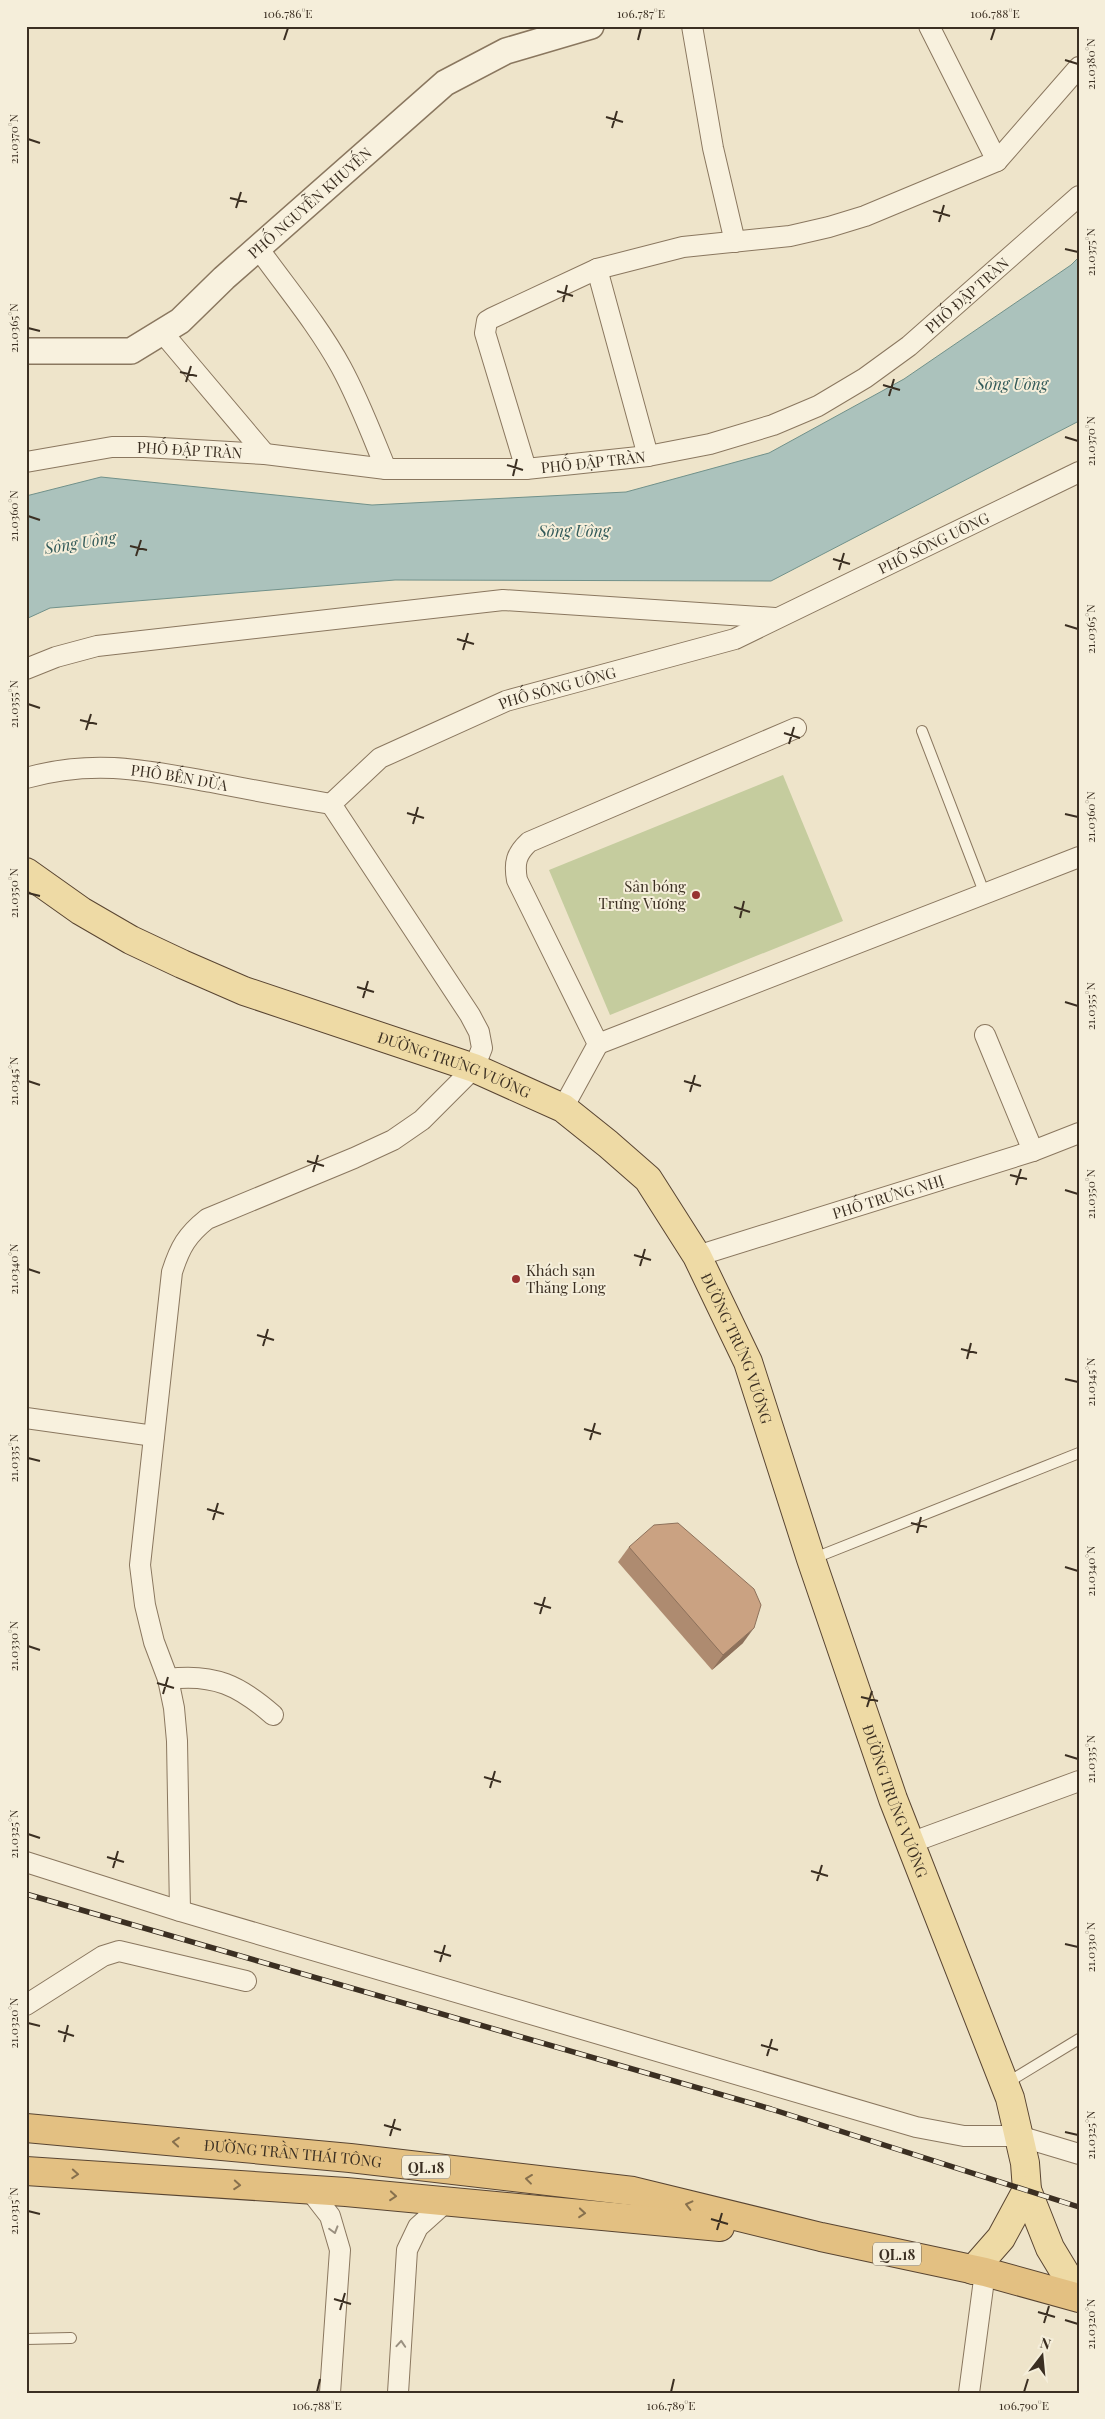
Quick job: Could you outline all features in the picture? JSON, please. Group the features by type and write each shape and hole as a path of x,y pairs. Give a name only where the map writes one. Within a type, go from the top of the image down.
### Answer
{"highway":[{"name":"ĐƯỜNG TRẦN THÁI TÔNG","path":"26,2128 350,2158 633,2191 821,2238 979,2271 1079,2297"},
{"name":"ĐƯỜNG TRẦN THÁI TÔNG","path":"26,2171 309,2189 821,2238"}],"main road":[{"name":"ĐƯỜNG TRƯNG VƯƠNG","path":"26,872 81,911 131,940 182,964 244,991 474,1068 563,1108 648,1179 697,1256 748,1362 811,1559 910,1843 1010,2098 1025,2163 1027,2190 1050,2248 1079,2297"},
{"path":"979,2271 1001,2238 1027,2190"}],"street":[{"name":"PHỐ NGUYỄN KHUYẾN","path":"26,352 131,351 180,322 258,248 445,83 506,52 591,26"},
{"path":"692,26 713,148 735,242"},
{"path":"930,26 997,160"},
{"path":"526,469 485,333 485,326 492,318 597,269 684,247 790,236 865,216 997,160 1079,67"},
{"name":"PHỐ ĐẬP TRÀN","path":"26,462 112,447 265,454 386,469 526,469 648,456 710,444 772,426 818,406 865,378 909,346 1079,196"},
{"path":"258,248 323,337 341,366 355,393 386,469"},
{"path":"597,269 648,456"},
{"path":"162,332 265,454"},
{"name":"PHỐ SÔNG UÔNG","path":"331,804 380,758 506,701 735,639 1079,472"},
{"path":"26,668 56,657 97,646 503,600 778,618"},
{"path":"598,1044 517,880 514,864 519,851 529,842 796,728"},
{"name":"PHỐ BẾN DỪA","path":"26,778 78,767 109,767 143,770 331,804"},
{"path":"180,1911 177,1741 168,1679 154,1642 145,1605 140,1565 172,1272 178,1253 190,1233 207,1219 393,1140 422,1120 474,1068 482,1048 479,1032 470,1015 331,804"},
{"path":"563,1108 598,1044 984,892 1079,857"},
{"path":"985,1036 1033,1151"},
{"name":"PHỐ TRƯNG NHỊ","path":"697,1256 1033,1151 1079,1133"},
{"path":"26,1418 154,1436"},
{"path":"168,1679 187,1676 216,1681 248,1693 273,1715"},
{"path":"910,1843 1079,1781"},
{"path":"26,1862 180,1911 916,2128 964,2136 1019,2136 1079,2154"},
{"path":"26,2005 103,1956 119,1951 246,1981"},
{"path":"309,2189 330,2216 340,2250 330,2393"},
{"path":"398,2393 407,2250 418,2227 447,2201"},
{"path":"968,2393 979,2271"}],"lane":[{"path":"922,730 984,892"},
{"path":"811,1559 1079,1453"},
{"path":"1004,2084 1079,2039"},
{"path":"26,2339 71,2338"}],"green space":[{"name":"Sân bóng Trưng Vương","path":"783,775 843,921 610,1015 549,870"}],"water":[{"name":"Sông Uông","path":"1079,257 1079,421 771,581 395,580 50,608 26,619 26,496 101,477 372,505 626,492 769,453 904,379 1071,265"}],"building":[{"path":"678,1523 754,1589 761,1605 754,1628 723,1655 629,1547 654,1525"}],"railway":[{"path":"26,1894 771,2109 1079,2207"}],"place":[{"name":"Sân bóng Trưng Vương","path":"696,895"},
{"name":"Khách sạn Thăng Long","path":"516,1279"}]}
